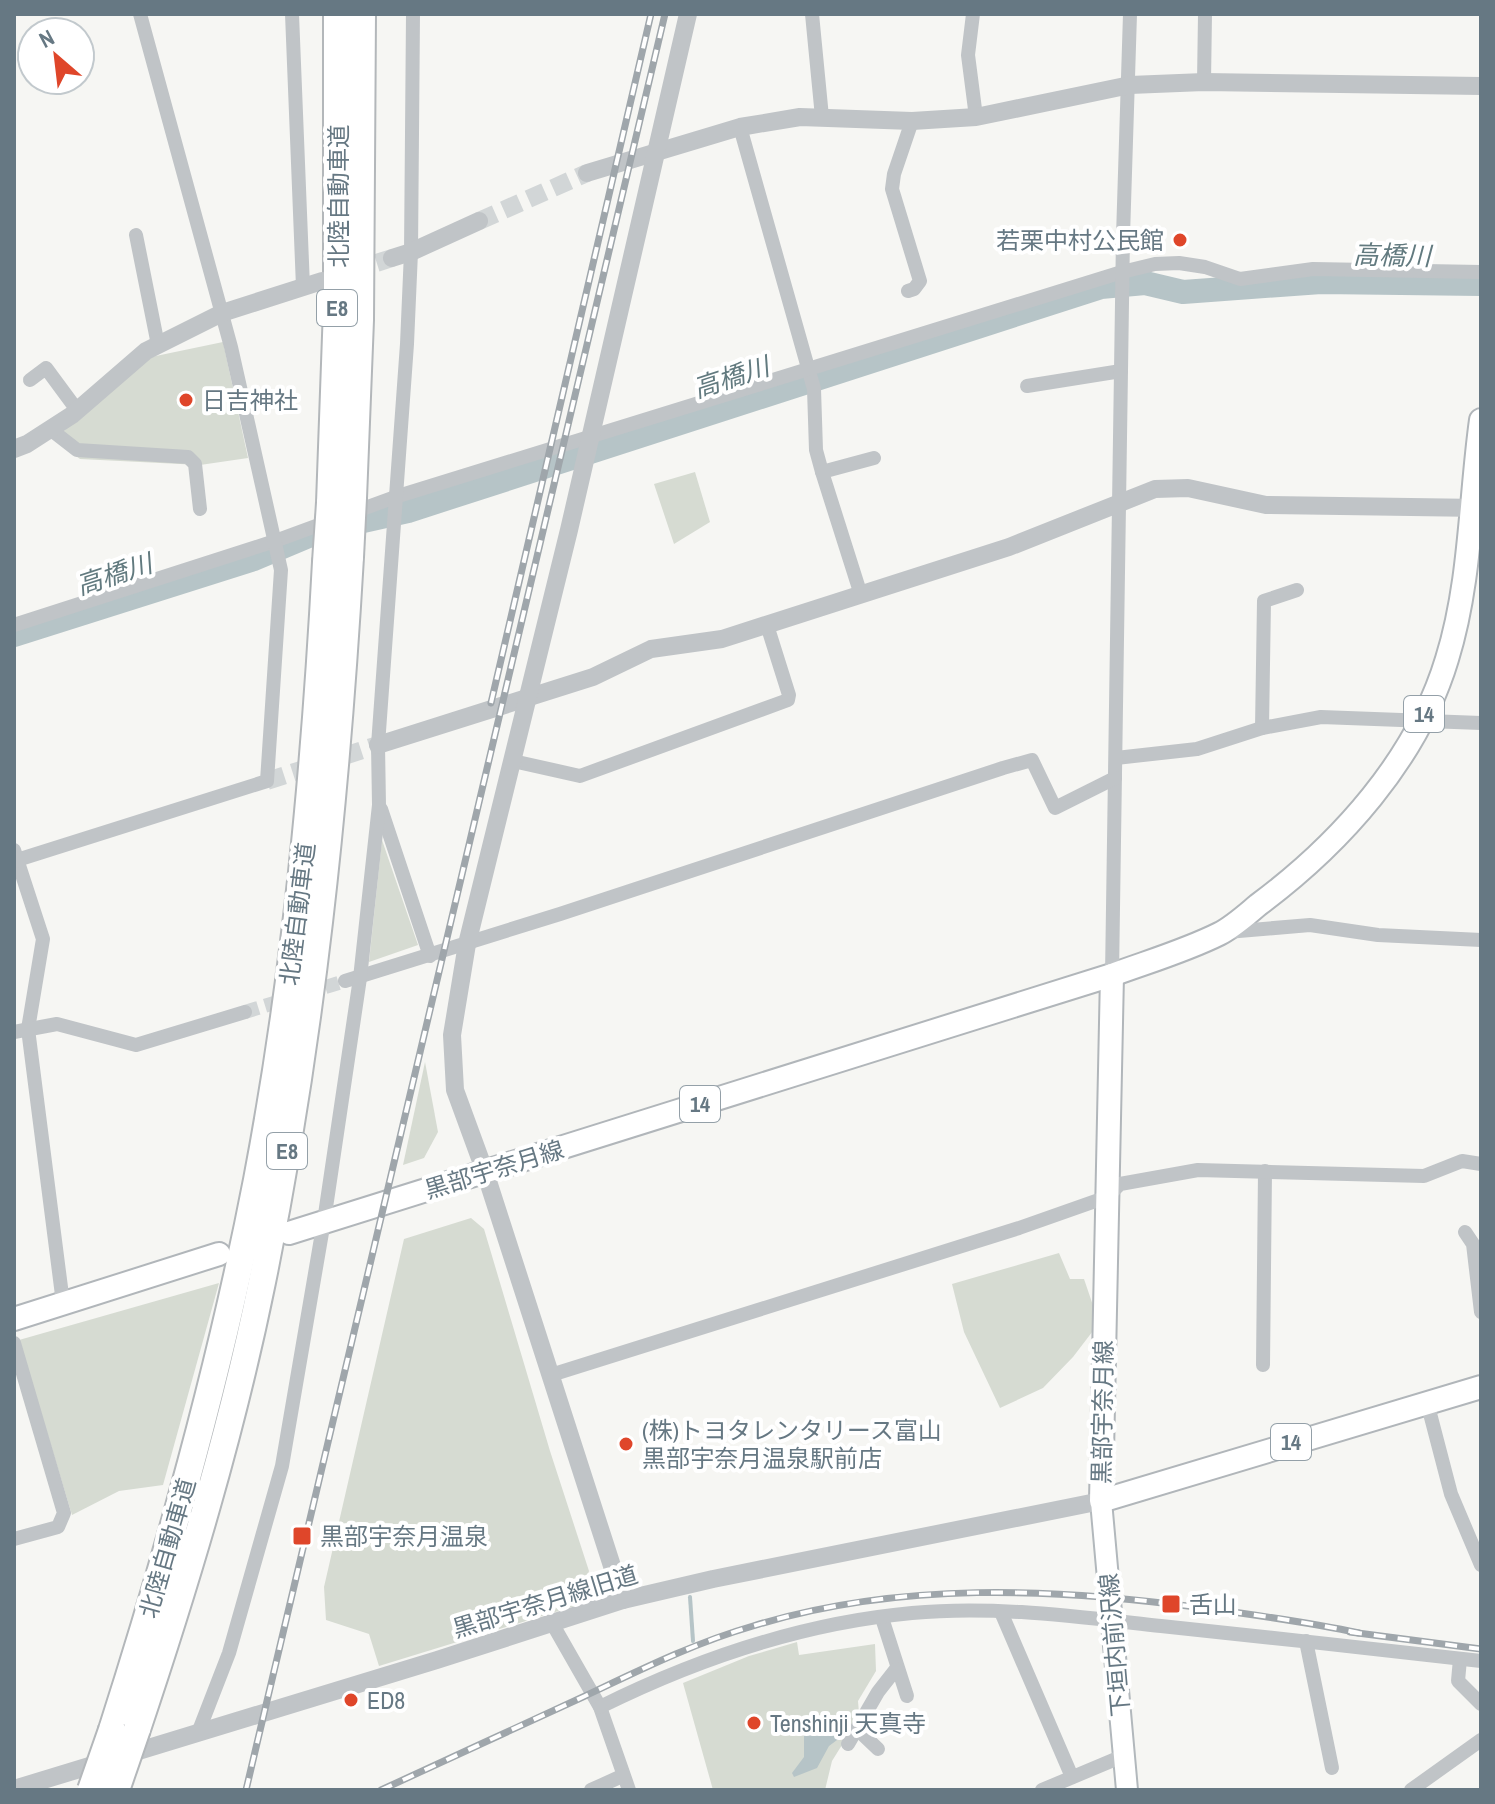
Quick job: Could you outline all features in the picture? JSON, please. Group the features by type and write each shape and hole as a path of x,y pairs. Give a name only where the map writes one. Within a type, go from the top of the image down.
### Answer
{"highway":[{"name":"北陸自動車道","path":"335,14 342,500"},
{"name":"北陸自動車道","path":"116,1790 124,1730 149,1615 211,1388 257,1180 291,969 338,559 360,320 362,14"},
{"path":"360,320 367,245 372,14"},
{"name":"北陸自動車道","path":"91,1790 124,1730"}],"main road":[{"name":"黒部宇奈月線","path":"289,1233 1112,975 1222,933 1294,879 1336,837 1384,782 1422,720 1447,660 1460,603 1477,508 1481,420"},
{"name":"黒部宇奈月線","path":"1112,975 1101,1501 1481,1387"},
{"path":"14,1319 219,1254"},
{"name":"下垣内前沢線","path":"1101,1501 1127,1790"}],"street":[{"path":"63,1303 21,1031 43,939 15,857 267,781 281,570 222,313 140,14"},
{"path":"292,14 303,287"},
{"path":"198,1733 229,1653 282,1466 324,1221 360,978 379,805 378,745 411,252 413,14"},
{"path":"623,1600 485,1172 455,1090 452,1035 467,944 591,438 688,14"},
{"path":"812,14 822,117"},
{"path":"973,14 968,55 976,117"},
{"path":"1112,975 1122,272 1130,14"},
{"path":"1204,82 1205,14"},
{"path":"587,173 740,127 800,117 912,121 976,117 1130,85 1204,82 1481,86"},
{"path":"908,291 920,281 892,189 912,121"},
{"path":"740,127 814,389 816,450 861,595"},
{"path":"392,258 479,221"},
{"path":"136,235 158,345"},
{"path":"14,625 275,541 395,497 1155,264 1179,263 1205,267 1240,279 1313,269 1481,272"},
{"path":"14,449 27,444 77,410 146,351 222,313 322,281"},
{"path":"30,380 46,368 77,410"},
{"path":"1027,386 1121,371"},
{"path":"50,429 77,450 188,457 195,464 200,509"},
{"path":"822,472 874,458"},
{"path":"378,745 593,677 651,649 722,639 1009,547 1155,489 1188,488 1266,505 1477,508"},
{"path":"1262,728 1264,601 1297,590"},
{"path":"513,761 580,776 788,700 767,625"},
{"path":"1116,758 1197,749 1262,728 1321,717 1481,723"},
{"path":"345,981 1032,760 1055,808 1115,778"},
{"path":"379,805 430,956"},
{"path":"1222,933 1310,925 1378,935 1481,940"},
{"path":"21,1031 57,1024 136,1045 245,1012"},
{"path":"551,1375 1019,1228 1107,1197 1120,1184 1198,1170 1424,1176 1462,1161 1481,1164"},
{"path":"1263,1365 1265,1171"},
{"path":"1465,1232 1473,1244 1481,1312"},
{"path":"14,1343 64,1513 58,1527 14,1539"},
{"path":"1427,1402 1451,1494 1481,1565"},
{"name":"黒部宇奈月線旧道","path":"14,1789 623,1600 1101,1501"},
{"path":"1001,1612 1072,1777"},
{"path":"600,1707 663,1676 738,1648 808,1629 913,1613 1001,1612 1110,1620 1481,1661"},
{"path":"882,1618 907,1696"},
{"path":"552,1623 600,1707 626,1783 591,1790"},
{"path":"1306,1641 1332,1768"},
{"path":"1460,1659 1458,1681 1481,1704"},
{"path":"848,1744 878,1692 896,1669"},
{"path":"857,1729 878,1749"},
{"path":"1411,1790 1481,1740"},
{"path":"1042,1790 1123,1756"}],"shaded area":[{"path":"223,342 248,458 200,465 80,459 54,439 151,357"},
{"path":"695,472 710,522 674,544 654,484"},
{"path":"382,840 418,945 369,962"},
{"path":"425,1062 438,1132 424,1158 403,1165"},
{"path":"471,1218 484,1229 589,1571 578,1605 379,1666 369,1634 326,1620 324,1587 404,1239"},
{"path":"1059,1253 1070,1279 1084,1279 1099,1323 1073,1357 1043,1388 1000,1408 964,1332 952,1284"},
{"path":"219,1283 163,1485 119,1491 72,1515 19,1340"},
{"path":"797,1642 799,1655 875,1644 876,1671 858,1701 859,1713 850,1732 832,1761 825,1790 713,1790 683,1683 749,1656"},
{"path":"841,1722 845,1727 841,1737 829,1746 817,1768 794,1777 792,1773 804,1757 804,1735"}],"waterway":[{"name":"高橋川","path":"14,635 254,559 323,530 408,511 1101,287 1145,283 1183,292 1321,282 1481,284"},
{"path":"690,1597 693,1641"}],"tunnel":[{"path":"479,221 587,173"},
{"path":"351,271 392,258"},
{"path":"267,781 378,745"},
{"path":"245,1012 345,981"}],"railway":[{"path":"491,703 651,14"},
{"path":"246,1790 665,14"},
{"path":"381,1790 710,1640 808,1611 864,1601 977,1593 1091,1596 1243,1613 1359,1633"},
{"path":"1350,1632 1481,1649"}],"place":[{"name":"若栗中村公民館","path":"1180,240"},
{"name":"日吉神社","path":"186,400"},
{"name":"(株)トヨタレンタリース富山 黒部宇奈月温泉駅前店","path":"626,1444"},
{"name":"黒部宇奈月温泉","path":"302,1536"},
{"name":"舌山","path":"1171,1604"},
{"name":"ED8","path":"351,1700"},
{"name":"Tenshinji 天真寺","path":"754,1723"}]}
